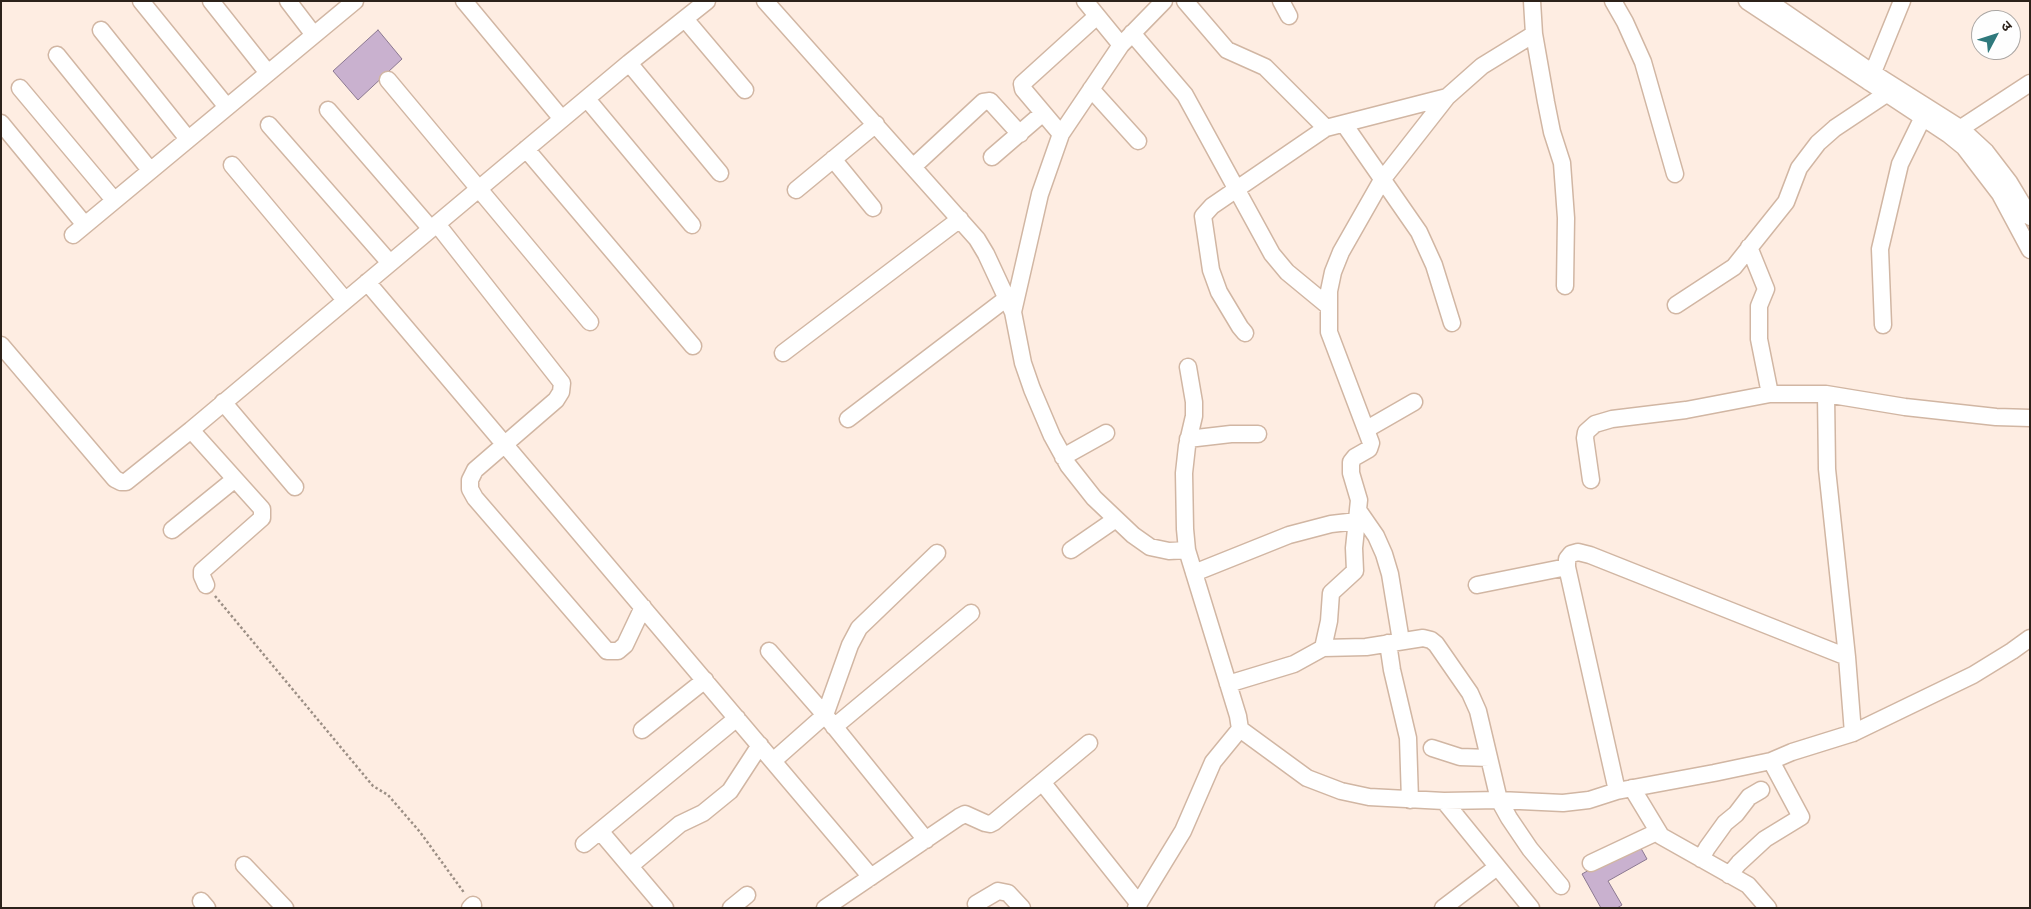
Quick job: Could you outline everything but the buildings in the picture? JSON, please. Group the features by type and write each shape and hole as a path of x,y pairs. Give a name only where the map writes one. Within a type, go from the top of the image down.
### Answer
{"street":[{"path":"142,1 227,107"},
{"path":"210,1 268,74"},
{"path":"288,1 314,35"},
{"path":"464,1 562,119"},
{"path":"1,345 115,479 121,482 132,478 192,430 223,402 629,63 707,1"},
{"path":"765,1 914,166 977,239 1010,305 1026,372 1052,436 1063,457 1094,498 1133,535 1150,547 1169,551 1187,550"},
{"path":"1086,1 1097,16 1127,39 1185,95 1278,263 1328,305"},
{"path":"848,419 1010,305 1040,194 1061,134 1127,39 1164,1"},
{"path":"1185,1 1227,50 1265,67 1326,128"},
{"path":"1281,1 1289,16"},
{"path":"1532,1 1534,34 1552,132 1562,163 1566,218 1565,286"},
{"path":"1612,1 1625,22 1643,62 1675,174"},
{"path":"1747,1 1986,152 2009,182 2030,217"},
{"path":"1768,1 1871,78 1886,94 1924,117 1955,132 1964,147 2000,194 2030,250"},
{"path":"1871,78 1902,1"},
{"path":"1,123 79,230 353,2"},
{"path":"1061,134 1023,89 1022,84 1097,16"},
{"path":"685,20 745,90"},
{"path":"101,30 188,139"},
{"path":"1323,648 1329,621 1331,593 1355,572 1354,548 1359,500 1351,474 1351,462 1355,457 1369,449 1371,443 1330,332 1328,305 1333,272 1341,252 1382,180 1447,97 1482,66 1534,34"},
{"path":"58,55 150,170"},
{"path":"629,63 720,173"},
{"path":"388,80 590,322"},
{"path":"1955,132 2030,83"},
{"path":"20,88 114,200"},
{"path":"1091,89 1138,141"},
{"path":"1676,305 1734,267 1786,202 1798,168 1818,143 1835,128 1886,94"},
{"path":"1245,333 1240,328 1219,292 1211,270 1203,216 1212,206 1326,128 1447,97"},
{"path":"587,98 692,225"},
{"path":"914,166 983,102 990,101 1020,134"},
{"path":"328,110 434,227 562,383 561,392 556,400 475,470 470,480 470,489 475,498 607,650 618,651 625,645 643,606"},
{"path":"992,157 1043,113"},
{"path":"1883,325 1880,250 1900,164 1924,117"},
{"path":"796,190 876,124"},
{"path":"1344,124 1419,232 1426,246 1452,323"},
{"path":"269,125 390,263"},
{"path":"526,149 693,346"},
{"path":"833,159 873,208"},
{"path":"232,164 345,300"},
{"path":"783,353 960,219"},
{"path":"1749,247 1766,289 1759,306 1759,338 1770,394"},
{"path":"367,282 871,877"},
{"path":"1188,368 1194,402 1194,416 1188,439 1184,473 1187,550 1240,729 1307,778 1341,791 1370,797 1444,802 1499,800 1563,803 1589,800 1624,789 1771,761 1792,752 1853,733 1973,675 2030,638"},
{"path":"1591,480 1585,438 1586,432 1595,424 1612,419 1686,410 1770,394 1826,394 1905,407 2030,418"},
{"path":"1826,394 1827,469 1853,733"},
{"path":"223,402 295,487"},
{"path":"1367,430 1414,402"},
{"path":"192,430 234,480 262,509 262,518 202,571 206,585"},
{"path":"1063,457 1106,433"},
{"path":"1188,439 1231,434 1258,434"},
{"path":"172,530 234,480"},
{"path":"1194,572 1289,536 1357,516"},
{"path":"1357,516 1376,536 1390,574 1395,642 1392,670 1408,738 1410,800"},
{"path":"1071,550 1116,519"},
{"path":"1768,908 1754,890 1666,840 1657,832 1624,789 1566,559 1571,554 1578,552 1590,555 1847,658"},
{"path":"830,721 850,645 859,628 937,553"},
{"path":"1477,585 1567,567"},
{"path":"773,761 830,721 970,613"},
{"path":"1228,684 1294,664 1323,648 1366,647 1424,638 1432,640 1474,701 1499,800 1530,849 1561,886"},
{"path":"769,651 830,721 926,840"},
{"path":"642,730 705,680"},
{"path":"584,844 737,718"},
{"path":"1042,782 1138,906 1183,831 1213,762 1240,729"},
{"path":"825,908 965,814 990,824 1089,743"},
{"path":"630,866 680,824 702,813 730,791 760,745"},
{"path":"1432,748 1460,757 1489,758"},
{"path":"1729,875 1765,839 1801,817 1771,761"},
{"path":"1701,859 1725,823 1736,814 1749,797 1761,790"},
{"path":"1444,802 1531,908"},
{"path":"600,831 665,908"},
{"path":"1592,863 1657,832"},
{"path":"244,865 285,908"},
{"path":"1443,908 1497,867"},
{"path":"976,904 998,891 1008,893 1022,908"},
{"path":"731,908 747,895"}],"path":[{"path":"206,585 373,786 388,795 420,832 472,906"}]}
